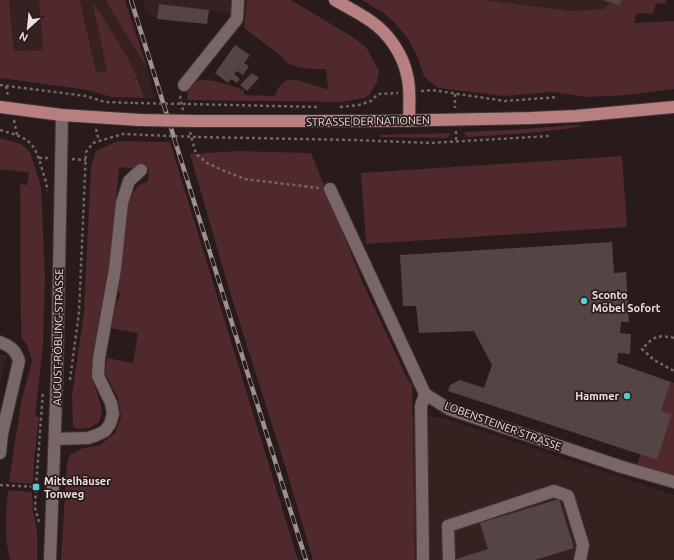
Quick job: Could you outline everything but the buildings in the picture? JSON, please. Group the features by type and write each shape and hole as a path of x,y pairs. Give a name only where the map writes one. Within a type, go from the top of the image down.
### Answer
{"main road":[{"path":"335,0 372,22 392,42 404,64 407,74 409,121"},
{"name":"STRASSE DER NATIONEN","path":"0,107 62,114 191,124 531,118 576,116 674,107"}],"street":[{"path":"184,85 237,19 238,0"},
{"name":"AUGUST-RÖBLING-STRASSE","path":"50,560 57,375 62,114"},
{"path":"55,438 88,438 105,431 110,424 113,414 111,403 98,376 99,358 115,269 122,203 129,180 141,170"},
{"path":"330,189 424,394 421,406 423,560"},
{"path":"0,342 16,352 19,361 2,434 0,453"},
{"name":"LOBENSTEINER STRASSE","path":"424,394 449,409 622,467 674,482"},
{"path":"449,560 448,526 554,491 568,496 584,545 580,560"}],"path":[{"path":"184,85 180,98 184,112"},
{"path":"0,86 86,96 105,102 323,108"},
{"path":"432,90 505,101 558,97"},
{"path":"338,107 359,105 371,101 378,94"},
{"path":"191,124 196,154 207,163 245,179 330,189"},
{"path":"0,130 23,137 33,144 40,158 47,187 47,195"},
{"path":"70,384 80,312 86,152 93,143 123,134 430,143 550,136"},
{"path":"674,338 662,335 650,340 642,349 654,360 674,371"},
{"path":"0,485 36,487 43,385"}],"shaded area":[{"path":"0,0 9,0 14,51 43,50 39,0 80,0 96,72 107,71 92,1 129,60 144,98 111,97 88,90 0,78"},
{"path":"9,0 39,0 43,50 14,51"},
{"path":"80,0 106,0 147,68 155,99 144,98 140,82 92,2 108,71 96,73"},
{"path":"106,0 125,0 147,68 110,8"},
{"path":"142,0 247,0 245,15 159,4 157,19 145,11"},
{"path":"247,0 291,0 351,36 366,47 379,71 377,82 369,95 364,98 342,102 187,100 191,85 202,80 224,83 244,90 244,95 275,96 279,87 284,82 290,80 297,80 328,89 326,69 298,67 287,63 281,56 244,28"},
{"path":"362,0 484,0 572,11 605,9 609,3 619,6 622,0 666,0 666,3 656,4 653,14 637,13 634,23 674,21 674,89 628,95 586,97 552,92 504,96 439,88 424,76 417,56 408,39 395,23 385,14"},
{"path":"484,0 622,0 619,6 606,9 572,11"},
{"path":"573,125 585,126 526,133 467,137 463,132 512,130"},
{"path":"451,133 447,138 380,137 380,135"},
{"path":"0,138 21,144 30,152 41,186 45,278 43,345 35,416 39,417 33,484 9,482 21,402 32,361 27,345 21,337 20,184 27,185 29,173 0,170"},
{"path":"118,141 170,142 298,560 61,560 67,463 70,455 80,449 100,445 115,433 121,417 118,398 105,374 107,358 133,363 138,333 110,328 116,304 120,295 116,285 127,206 134,191 139,185 148,181 149,170 119,167 109,279 93,358 92,379 101,405 102,413 99,422 90,428 79,429 73,427 72,395 84,312 91,166 96,151"},
{"path":"240,151 311,153 362,281 406,376 412,385 415,560 313,560 228,286 190,154"},
{"path":"622,156 627,227 366,244 361,173"},
{"path":"0,354 7,355 0,383"},
{"path":"671,382 674,383 674,477 636,467 641,454 657,460 672,414 661,411"},
{"path":"412,417 440,417 674,495 674,560 415,560"},
{"path":"8,490 32,492 33,511 37,531 37,560 10,560 6,534"}],"railway":[{"path":"131,0 306,560"}],"place":[{"name":"Sconto Möbel Sofort","path":"584,301"},
{"name":"Hammer","path":"627,396"},
{"name":"Mittelhäuser Tonweg","path":"36,487"}]}
